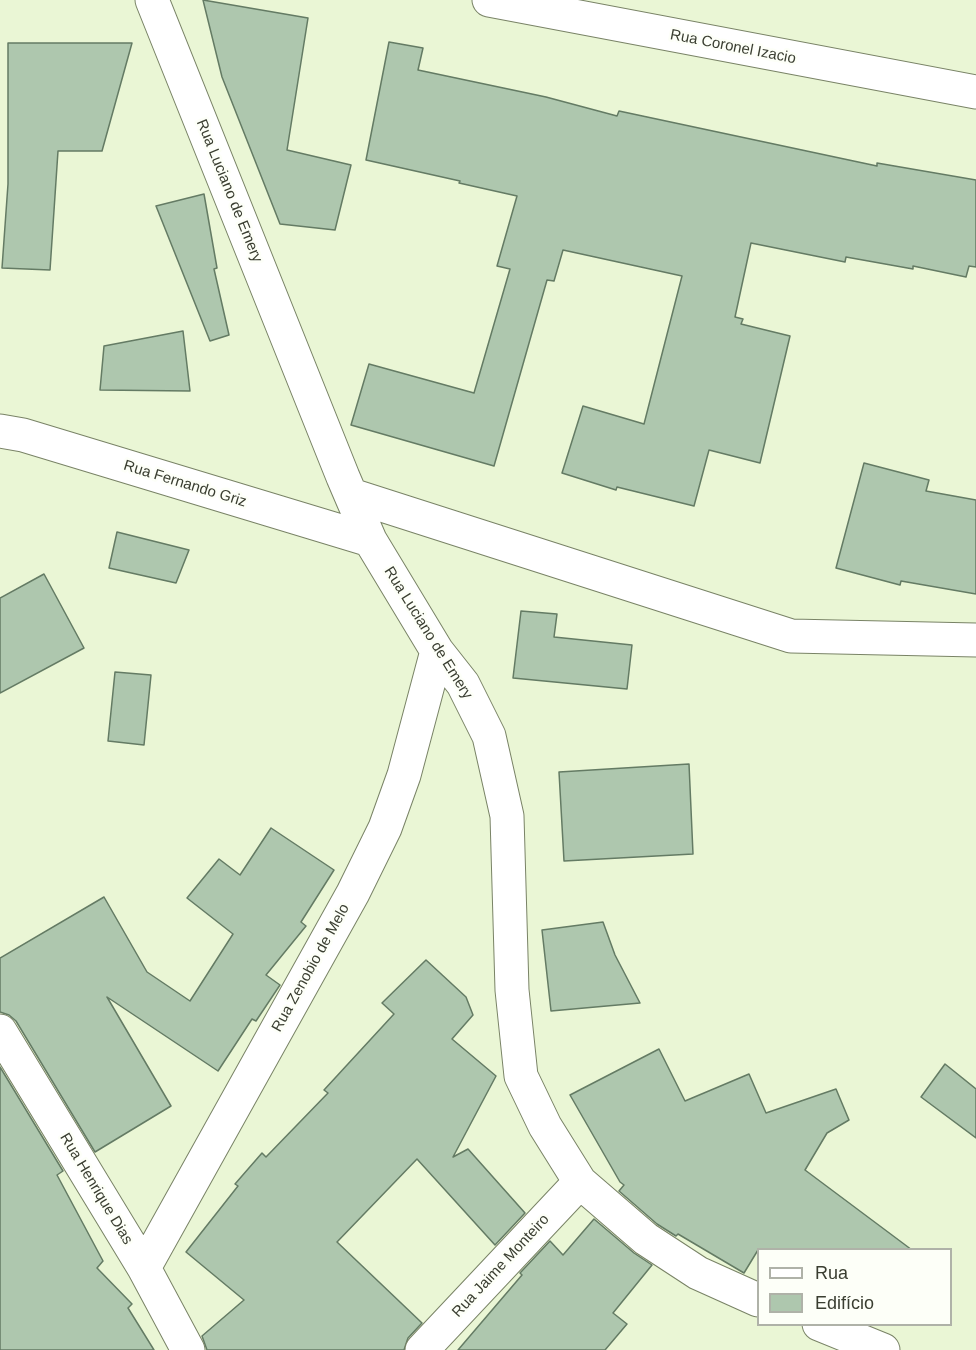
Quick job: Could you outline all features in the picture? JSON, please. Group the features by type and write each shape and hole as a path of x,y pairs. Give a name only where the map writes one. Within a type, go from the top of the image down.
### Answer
{"street":[{"name":"Rua Luciano de Emery","path":"152,0 370,540 437,651 463,684 489,736 507,816 512,990 521,1076 545,1126 580,1182 646,1239 698,1273 757,1298"},
{"name":"Rua Coronel Izacio","path":"489,0 976,92"},
{"name":"Rua Fernando Griz","path":"0,431 23,435 370,540"},
{"path":"351,495 791,636 976,640"},
{"name":"Rua Zenobio de Melo","path":"144,1268 353,893 385,828 404,775 437,651"},
{"name":"Rua Henrique Dias","path":"0,1031 144,1268 188,1350"},
{"name":"Rua Jaime Monteiro","path":"422,1350 580,1182"},
{"path":"824,1326 883,1350"}],"building":[{"path":"203,0 308,18 287,150 351,165 335,230 280,224 222,77"},
{"path":"389,42 423,48 418,70 546,97 617,116 619,111 877,166 877,163 976,180 976,267 969,266 966,277 913,266 913,269 846,257 845,262 751,243 735,317 743,319 741,324 790,336 760,463 709,450 694,506 617,487 616,490 562,473 583,406 644,424 682,276 563,250 554,281 547,280 494,466 351,425 369,364 474,393 510,269 497,266 517,196 366,160"},
{"path":"8,43 132,43 102,151 58,151 50,270 2,268 8,184"},
{"path":"204,194 217,268 214,269 229,335 210,341 156,206"},
{"path":"183,331 190,391 100,390 104,346"},
{"path":"864,463 929,480 926,491 976,500 976,594 901,581 900,585 836,568"},
{"path":"117,532 189,550 176,583 109,568"},
{"path":"44,574 84,648 0,693 0,598"},
{"path":"521,611 557,614 554,637 632,645 627,689 513,678"},
{"path":"115,672 151,675 144,745 108,741"},
{"path":"689,764 693,854 564,861 559,772"},
{"path":"271,828 334,870 301,922 306,926 266,975 280,985 256,1021 252,1019 218,1071 107,997 171,1106 95,1152 16,1021 0,1012 0,958 104,897 147,972 190,1001 233,934 187,898 219,859 240,875"},
{"path":"603,922 615,955 640,1003 551,1011 542,930"},
{"path":"426,960 466,997 473,1015 452,1039 496,1076 453,1157 468,1149 525,1213 495,1245 417,1159 337,1242 422,1323 408,1338 404,1350 207,1350 202,1336 244,1300 186,1252 238,1186 235,1184 262,1153 266,1157 328,1093 324,1090 394,1014 382,1003"},
{"path":"659,1049 685,1101 749,1074 766,1113 836,1089 849,1120 827,1133 805,1170 909,1248 757,1248 744,1273 657,1224 619,1191 624,1185 620,1182 570,1095"},
{"path":"945,1064 976,1089 976,1138 921,1097"},
{"path":"0,1067 63,1171 57,1175 103,1261 97,1268 132,1304 128,1308 154,1350 0,1350"},
{"path":"594,1219 652,1265 613,1313 627,1324 605,1350 458,1350 522,1275 520,1273 550,1241 563,1255"}]}
